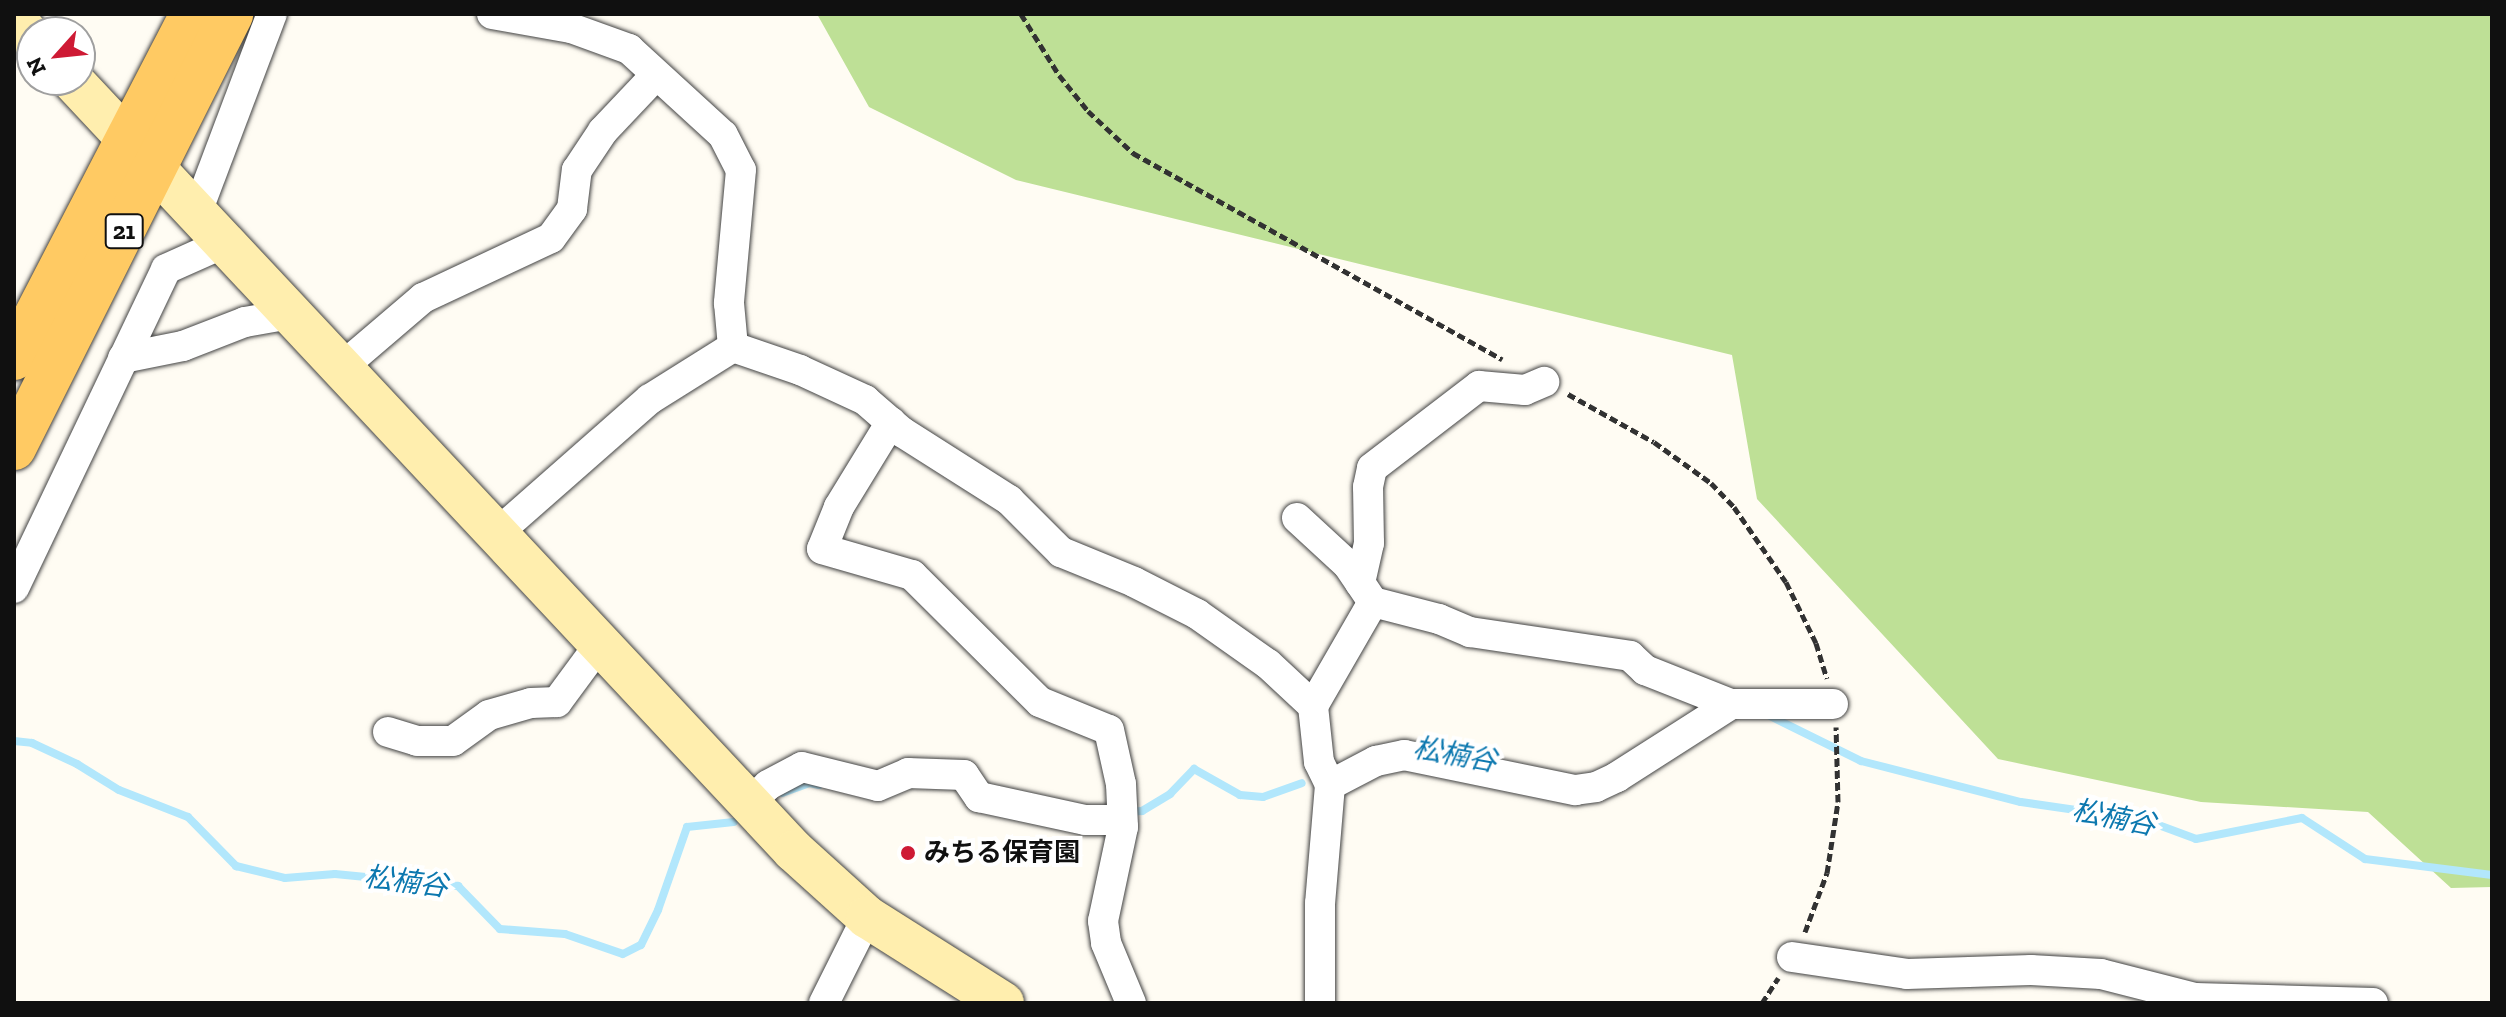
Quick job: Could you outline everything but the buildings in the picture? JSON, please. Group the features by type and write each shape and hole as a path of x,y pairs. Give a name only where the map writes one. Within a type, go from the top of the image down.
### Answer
{"main road":[{"name":"21","path":"14,358 192,14"},
{"name":"21","path":"14,448 231,14"}],"street":[{"path":"14,588 166,269 210,228 272,14"},
{"path":"492,14 534,17 629,49 723,135 741,170 729,303 733,347"},
{"path":"341,368 423,298 551,238 572,209 577,170 603,131 656,75"},
{"path":"87,96 495,535 832,888 867,917 1003,1003"},
{"path":"123,358 183,346 245,322 290,314"},
{"path":"733,347 800,370 865,400 891,422 1009,500 1061,552 1134,582 1197,614 1268,664 1313,706"},
{"path":"495,535 650,399 733,347"},
{"path":"1320,1003 1318,930 1330,785 1319,762 1313,706 1367,592 1368,487 1372,468 1479,386 1525,390 1544,382"},
{"path":"891,422 839,507 822,549 912,575 1040,702 1109,730 1121,784 1122,820 1103,921 1106,943 1131,1003"},
{"path":"1297,518 1348,565 1367,592 1470,632 1630,656 1645,670 1731,704 1833,704"},
{"path":"388,732 417,741 453,741 489,715 531,703 557,702 599,645"},
{"path":"1330,785 1376,761 1404,755 1575,790 1596,787 1617,777 1731,704"},
{"path":"749,803 768,785 802,767 878,786 908,773 964,775 979,797 1085,820 1122,820"},
{"path":"824,1003 867,917"},
{"path":"1792,957 1907,974 2031,970 2101,974 2195,998 2373,1003"}],"path":[{"path":"1021,14 1059,75 1088,111 1133,153 1654,442 1711,483 1734,507 1771,557 1802,612 1816,643 1838,735 1838,802 1827,873 1792,957 1762,1003"}],"green space":[{"path":"817,14 2492,14 2492,887 2451,888 2368,812 2201,802 1998,759 1757,499 1732,355 1016,180 869,107"}],"waterway":[{"name":"松楠谷","path":"1768,715 1861,761 2021,802 2145,820 2196,839 2302,818 2365,859 2492,875"},
{"name":"松楠谷","path":"14,741 32,743 77,764 119,790 188,817 236,866 285,878 335,874 458,886 500,929 565,934 623,954 641,945 658,910 687,827 734,822"},
{"name":"松楠谷","path":"1127,812 1142,811 1170,794 1194,769 1240,795 1263,797 1302,783"},
{"name":"松楠谷","path":"782,793 810,783 819,785"}],"place":[{"name":"みちる保育園","path":"908,853"}]}
